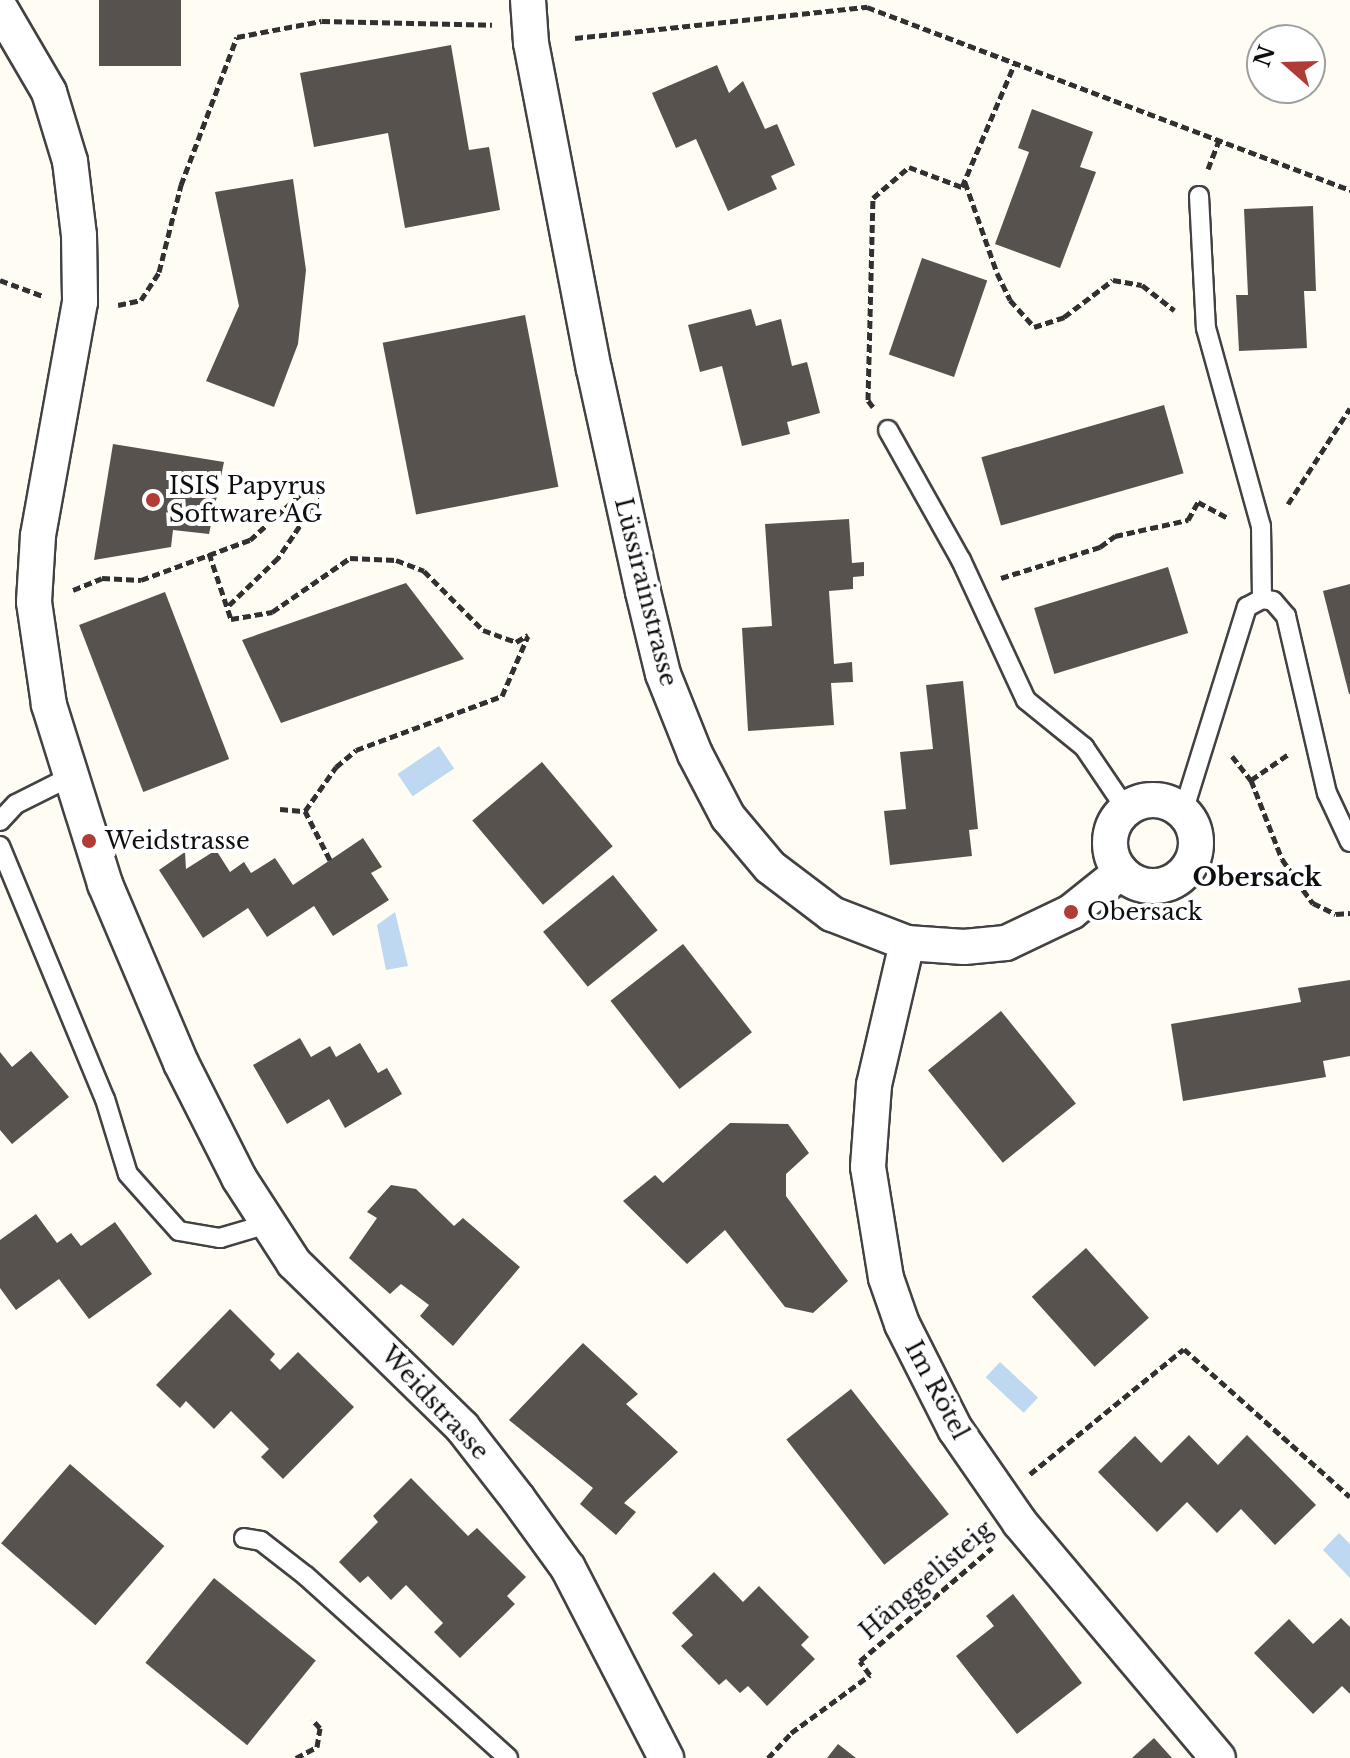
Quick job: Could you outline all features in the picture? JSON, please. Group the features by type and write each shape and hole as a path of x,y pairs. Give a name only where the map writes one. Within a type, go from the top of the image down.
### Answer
{"street":[{"name":"Lüssirainstrasse","path":"528,0 531,43 597,385 663,674 695,754 728,817 770,867 832,914 907,943 964,947 1006,943 1071,912 1121,872"},
{"name":"Weidstrasse","path":"0,8 49,92 70,161 79,235 80,302 38,536 34,602 49,705 105,884 181,1063 239,1178 268,1224 294,1263 462,1427 518,1499 576,1581 666,1758"},
{"path":"1149,800 1183,812 1195,834 1187,869 1154,886 1121,872 1110,840 1126,809 1149,800"},
{"name":"Im Rötel","path":"907,943 874,1085 868,1167 886,1278 921,1370 1010,1510 1218,1758"}],"lane":[{"path":"1199,196 1206,328 1261,526 1262,599"},
{"path":"888,430 975,590 1026,700 1084,747 1126,809"},
{"path":"1183,812 1247,607 1262,599 1273,601 1286,616 1327,793 1350,842"},
{"path":"0,821 16,804 70,777"},
{"path":"0,846 105,1099 128,1174 179,1231 220,1238 268,1224"},
{"path":"244,1538 261,1541 306,1576 508,1758"}],"path":[{"path":"575,38 867,7 1350,190"},
{"path":"112,304 141,300 159,272 181,185 237,37 360,19 499,26"},
{"path":"888,430 868,400 873,198 909,167 962,187 1014,65"},
{"path":"965,182 997,273 1010,300 1034,327 1064,317 1113,280 1160,295"},
{"path":"0,280 42,296"},
{"path":"1261,526 1284,511 1350,408"},
{"path":"69,592 102,578 141,580 250,540 314,482 320,490 278,558 227,607"},
{"path":"975,590 1100,547 1115,536 1188,520 1198,502 1239,525"},
{"path":"209,553 231,619 272,612 350,558 396,560 424,571 483,630 516,642 528,635 502,696 356,750 336,767 305,811"},
{"path":"1251,780 1292,751"},
{"path":"1233,757 1251,780 1282,859 1313,903 1336,914 1350,913"},
{"path":"280,809 305,811"},
{"path":"305,811 330,860"},
{"name":"Hänggelisteig","path":"768,1758 791,1733 870,1675 860,1661 1010,1510 1184,1349 1350,1497"},
{"path":"296,1758 317,1747 320,1728 312,1719"}],"water":[{"path":"439,746 454,768 413,796 398,774"},
{"path":"395,912 408,966 386,970 377,925"},
{"path":"1000,1362 1038,1397 1024,1413 986,1377"},
{"path":"1339,1533 1350,1544 1350,1578 1323,1550"}],"building":[{"path":"99,0 181,0 181,66 99,66"},
{"path":"451,45 469,150 489,147 500,210 405,228 388,133 314,147 300,73"},
{"path":"717,65 729,93 743,81 765,129 777,124 795,165 771,176 777,189 728,211 696,139 676,148 652,93"},
{"path":"1032,109 1093,132 1080,167 1096,172 1060,268 995,244 1029,152 1018,148"},
{"path":"293,179 306,270 298,344 274,407 206,381 239,306 215,192"},
{"path":"1313,206 1316,291 1304,291 1307,348 1239,351 1236,295 1248,295 1244,209"},
{"path":"922,258 987,280 954,377 889,354"},
{"path":"751,309 756,326 781,319 792,366 807,362 820,413 787,422 790,434 742,446 722,366 700,372 688,325"},
{"path":"525,315 558,487 416,514 383,343"},
{"path":"1164,405 1184,473 1001,526 981,457"},
{"path":"113,444 224,462 209,534 173,530 171,547 94,560"},
{"path":"849,519 852,563 864,562 864,576 853,577 853,589 829,591 834,664 852,662 853,682 831,683 834,725 748,731 742,628 772,626 765,524"},
{"path":"1168,567 1188,633 1054,674 1034,608"},
{"path":"406,583 464,659 281,723 242,640"},
{"path":"1350,584 1350,694 1349,694 1323,591"},
{"path":"165,592 229,759 143,792 79,625"},
{"path":"963,681 978,829 969,830 972,856 890,865 884,811 906,809 900,752 933,749 926,685"},
{"path":"542,762 613,846 543,905 472,820"},
{"path":"363,838 382,867 371,873 389,900 333,936 314,906 267,937 248,908 203,938 159,870 185,852 186,869 216,850 230,872 244,862 251,873 275,858 293,885"},
{"path":"613,875 658,930 588,987 543,932"},
{"path":"683,944 752,1032 679,1089 611,1001"},
{"path":"1350,980 1350,1056 1323,1061 1326,1077 1183,1101 1171,1024 1301,1002 1298,988"},
{"path":"1001,1011 1076,1103 1003,1163 928,1070"},
{"path":"300,1038 311,1057 330,1046 336,1057 360,1043 378,1073 387,1068 402,1094 345,1128 329,1099 287,1124 253,1065"},
{"path":"31,1051 69,1097 12,1144 0,1130 0,1052 12,1067"},
{"path":"730,1123 788,1124 809,1153 786,1174 786,1196 848,1281 813,1313 785,1307 725,1230 687,1264 623,1201 655,1175 663,1183"},
{"path":"391,1185 416,1189 454,1226 463,1218 520,1267 453,1346 420,1316 429,1305 401,1284 390,1294 349,1258 377,1218 367,1212"},
{"path":"36,1214 57,1243 71,1233 81,1246 115,1222 152,1274 89,1319 59,1279 16,1310 0,1288 0,1240"},
{"path":"1086,1248 1149,1318 1095,1367 1032,1297"},
{"path":"230,1309 275,1354 270,1360 280,1370 298,1352 354,1407 283,1479 261,1457 269,1449 231,1411 214,1429 186,1401 180,1408 156,1385"},
{"path":"583,1343 638,1394 626,1404 678,1452 624,1503 636,1512 616,1535 580,1504 593,1488 509,1420"},
{"path":"851,1389 949,1514 884,1565 786,1439"},
{"path":"1189,1435 1218,1465 1247,1435 1316,1505 1275,1545 1241,1509 1217,1533 1187,1502 1157,1532 1098,1472 1135,1436 1161,1463"},
{"path":"70,1464 164,1546 95,1625 1,1543"},
{"path":"411,1478 468,1536 477,1528 526,1577 507,1596 515,1604 460,1658 434,1632 443,1623 406,1585 391,1600 368,1576 360,1583 339,1562 378,1522 373,1516"},
{"path":"714,1572 743,1602 759,1586 809,1637 801,1645 815,1659 767,1706 748,1686 740,1693 726,1679 719,1685 681,1646 693,1635 672,1613"},
{"path":"214,1578 316,1660 247,1745 145,1663"},
{"path":"1013,1594 1082,1683 1017,1734 956,1656 994,1626 986,1616"},
{"path":"1341,1618 1350,1627 1350,1694 1342,1686 1313,1714 1254,1653 1289,1619 1313,1644"},
{"path":"1154,1738 1172,1758 1132,1758"},
{"path":"838,1744 856,1758 827,1758"}],"place":[{"name":"ISIS Papyrus Software AG","path":"153,500"},
{"name":"Weidstrasse","path":"89,841"},
{"name":"Obersack","path":"1071,912"}],"district":[{"name":"Obersack","path":"1257,878"}]}
